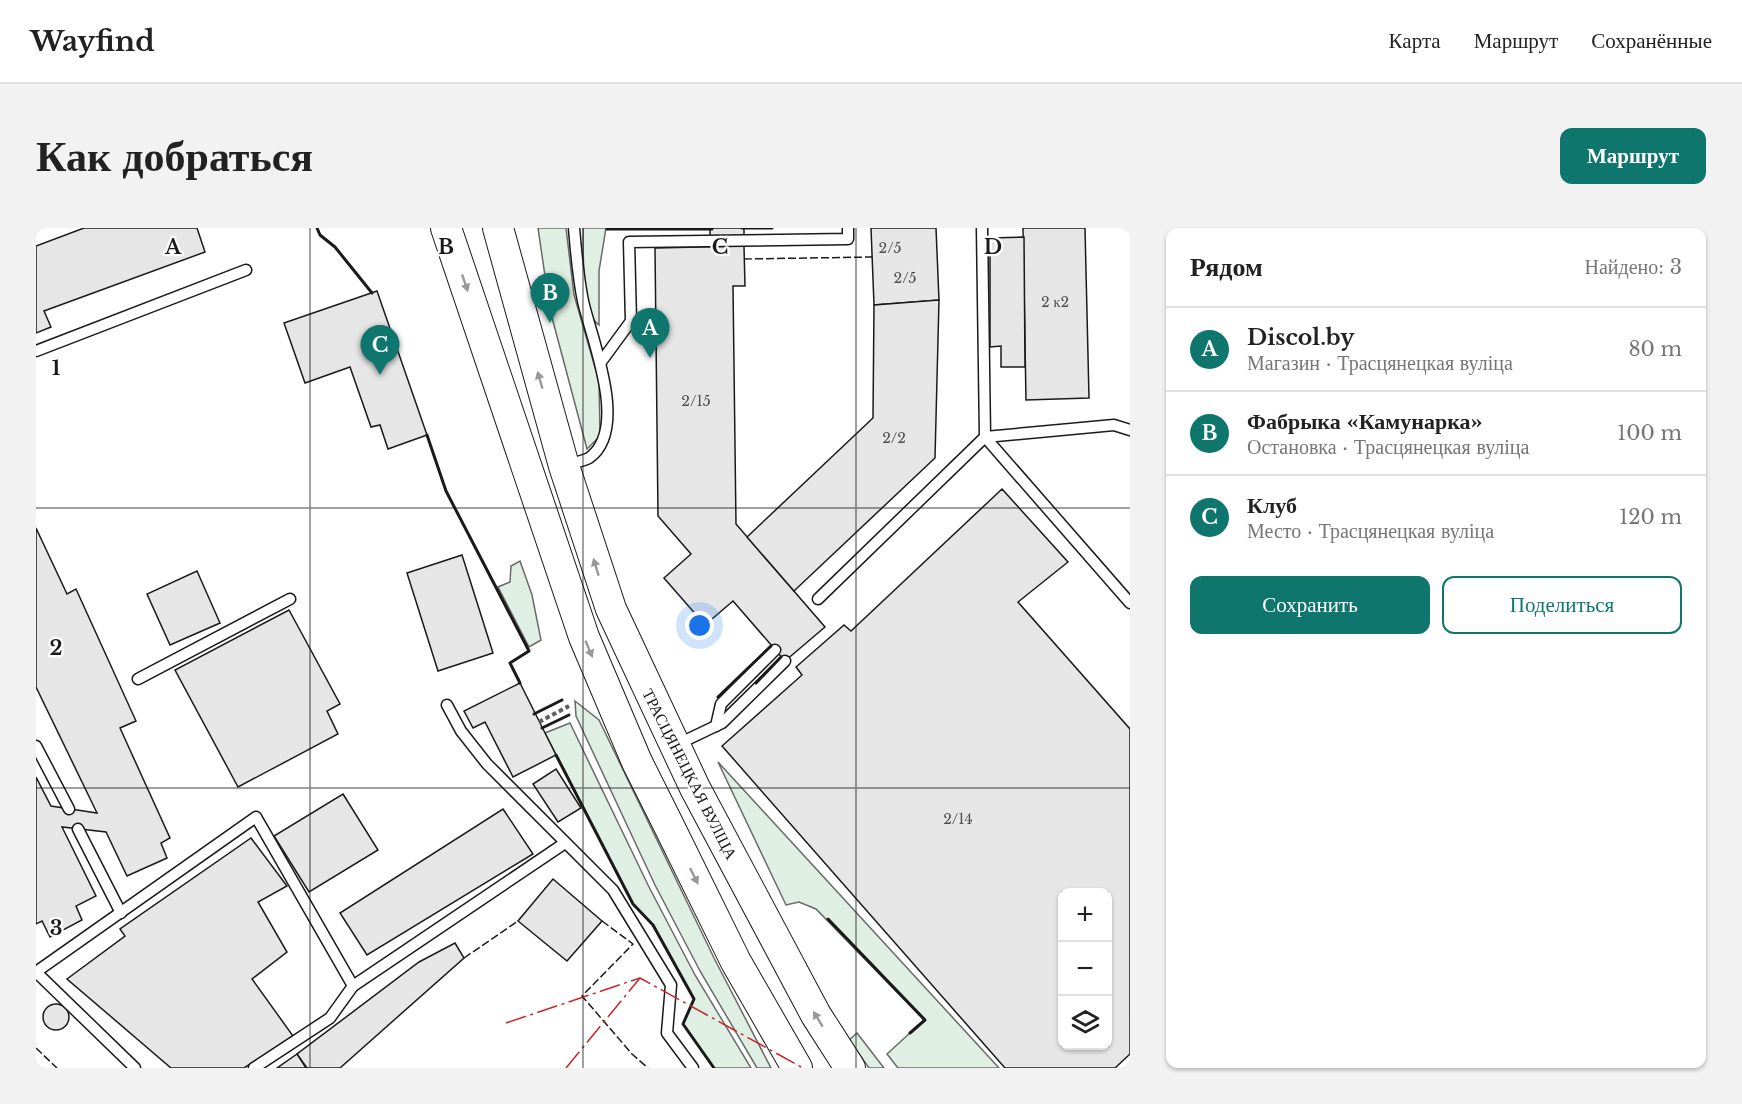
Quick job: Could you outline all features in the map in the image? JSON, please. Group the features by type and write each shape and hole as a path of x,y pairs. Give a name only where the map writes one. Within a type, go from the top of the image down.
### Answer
{"main road":[{"path":"446,228 584,637 637,762 736,962 797,1068"},
{"name":"ТРАСЦЯНЕЦКАЯ ВУЛІЦА","path":"498,228 564,466 610,609 673,746 816,1015 850,1068"},
{"path":"530,478 564,466"}],"lane":[{"path":"564,466 589,458 601,443 607,411 601,362 583,301 574,228"},
{"path":"601,362 631,321 629,242 848,239 848,228"},
{"path":"982,228 985,437 1126,590 1130,603"},
{"path":"36,351 246,270"},
{"path":"818,599 985,437 1114,425 1130,430"},
{"path":"138,679 290,599"},
{"path":"716,726 721,704 775,650"},
{"path":"673,746 716,726 785,662"},
{"path":"447,705 461,731 487,764 613,890 671,985 667,1033 693,1068"},
{"path":"36,746 69,809"},
{"path":"135,1068 36,972 256,818 353,986"},
{"path":"78,829 121,913"},
{"path":"254,1068 330,1018 353,986 565,843"}],"path":[{"path":"538,722 569,706"}],"green space":[{"path":"538,228 566,228 574,295 599,381 600,436 587,449 550,310"},
{"path":"583,228 606,228 599,271 599,325 593,318 586,295"},
{"path":"520,561 532,595 541,640 529,647 498,587 510,582 511,566"},
{"path":"575,701 599,720 715,960 771,1068 757,1068 700,971 655,885 576,716"},
{"path":"570,723 649,887 695,975 751,1068 714,1068 683,1024 694,999 653,925 633,904 545,733"},
{"path":"718,762 999,1068 898,1068 887,1054 924,1020 816,909 799,902 786,905"},
{"path":"857,1033 884,1068 869,1068 849,1040"}],"building":[{"path":"84,228 197,228 205,252 44,311 51,327 36,333 36,246"},
{"path":"710,228 744,228 744,246 710,247"},
{"path":"871,228 936,228 939,300 874,305"},
{"path":"1023,228 1085,228 1089,398 1026,400"},
{"path":"1024,237 1025,367 1001,367 1001,346 990,347 990,238"},
{"path":"744,246 745,286 733,286 736,524 825,627 785,661 733,601 705,625 664,578 691,554 658,516 655,248"},
{"path":"377,291 427,435 388,449 380,425 371,427 350,367 305,383 284,323"},
{"path":"939,300 935,458 794,591 747,537 873,418 874,305"},
{"path":"1002,489 1068,562 1018,602 1130,729 1130,1054 1115,1068 1005,1068 722,746 802,675 796,667 844,625 851,631"},
{"path":"36,528 67,594 76,589 136,721 120,728 170,838 161,843 167,858 127,876 106,832 62,827 96,896 76,906 82,920 50,937 42,921 36,924 36,777 51,806 97,813 36,687"},
{"path":"462,555 493,653 438,671 407,573"},
{"path":"197,571 220,623 170,645 147,594"},
{"path":"289,610 340,704 327,711 338,734 238,787 175,670"},
{"path":"520,683 556,755 513,777 485,722 473,728 464,711"},
{"path":"556,769 581,808 558,822 533,784"},
{"path":"343,794 378,850 309,892 274,836"},
{"path":"503,809 533,854 367,955 340,913"},
{"path":"251,838 287,886 258,902 287,952 252,979 293,1036 244,1068 171,1068 67,979 125,936 120,929"},
{"path":"553,879 602,921 567,961 518,921"},
{"path":"455,943 464,958 340,1068 307,1068 297,1054 419,962"},
{"path":"56,1004 65,1008 69,1017 65,1026 56,1030 47,1026 43,1017 47,1008"},
{"path":"297,1054 306,1068 277,1068"}],"fence":[{"path":"744,259 872,257"},
{"path":"464,958 518,921"},
{"path":"602,921 633,944 582,996 632,1054 648,1068"},
{"path":"36,1048 57,1068"}],"wall":[{"path":"317,228 320,235 335,247 372,293"},
{"path":"742,228 772,228"},
{"path":"607,229 712,229"},
{"path":"427,435 446,491 529,651 510,663 520,683"},
{"path":"718,697 771,646"},
{"path":"756,683 781,657"},
{"path":"534,714 562,700"},
{"path":"542,728 569,715"},
{"path":"556,755 633,904 653,925 694,999 683,1024 714,1068"},
{"path":"828,919 925,1020 910,1033"}],"power":[{"path":"506,1023 640,978 803,1068"},
{"path":"566,1068 640,978"}],"place":[{"name":"Фабрыка «Камунарка»","path":"550,323"},
{"name":"Discol.by","path":"650,358"},
{"name":"Клуб","path":"380,375"}]}
